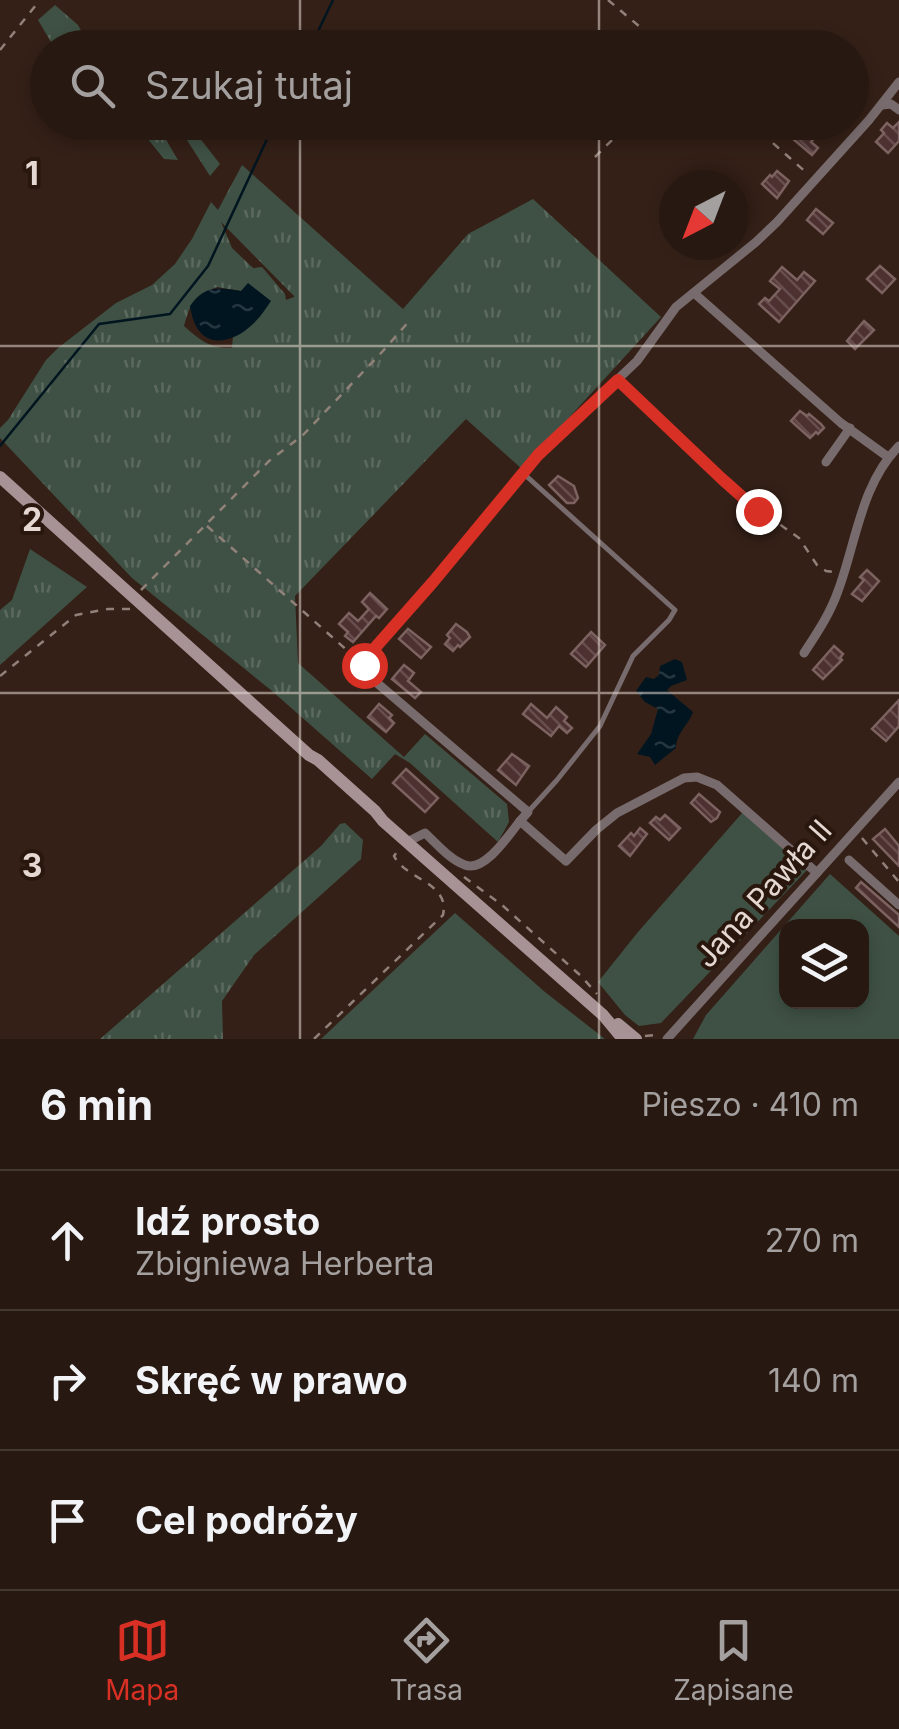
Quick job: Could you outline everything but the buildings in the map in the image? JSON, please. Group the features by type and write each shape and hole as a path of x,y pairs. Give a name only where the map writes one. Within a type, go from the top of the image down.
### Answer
{"main road":[{"path":"0,478 308,755 376,810 603,1016 623,1039"},
{"path":"603,1016 638,1037"}],"street":[{"path":"869,119 899,82"},
{"path":"882,104 899,110"},
{"path":"408,842 426,834 452,858 466,866 477,866 528,812 370,677 364,665 366,658 538,455 637,361 676,307 756,242 851,140"},
{"path":"694,294 812,398 888,457"},
{"path":"826,462 850,428"},
{"path":"804,653 828,616 866,498 888,457 899,446"},
{"path":"520,821 566,861 618,813 684,778 697,777 717,786 817,873"},
{"name":"Jana Pawła II","path":"664,1039 899,782"},
{"path":"849,860 899,904"}],"lane":[{"path":"524,474 676,610 633,656 600,726 528,812"}],"path":[{"path":"0,50 40,0"},
{"path":"608,0 644,30"},
{"path":"595,157 612,140"},
{"path":"770,140 816,180"},
{"path":"0,676 76,616 108,608 128,610 269,461 303,435 410,318"},
{"path":"618,380 744,500 799,538 817,565 826,571 844,573"},
{"path":"206,525 364,665"},
{"path":"861,838 899,882"},
{"path":"314,1039 443,915 440,895 424,880 398,866 394,856 408,842"},
{"path":"638,1037 656,1034 664,1039"}],"green space":[{"path":"55,5 81,30 44,30 38,20"},
{"path":"149,140 166,140 178,160 164,159"},
{"path":"187,140 201,140 220,164 210,176"},
{"path":"242,165 403,309 468,234 533,199 661,317 522,469 466,419 295,596 298,663 404,757 425,734 507,804 509,822 498,842 395,754 372,779 272,691 132,578 0,438 0,428 46,360 116,303 152,285 175,264 211,202 218,210","holes":["221,222 294,296 294,297 286,300 262,267 253,268 232,248","217,287 241,291 254,323 233,336 232,348 206,343 184,326 194,301"]},
{"path":"30,549 87,587 0,665 0,610 12,600"},
{"path":"743,812 809,868 661,1023 639,1026 598,982"},
{"path":"345,823 363,840 361,859 254,955 222,1001 223,1039 100,1039 321,846 340,824"},
{"path":"830,874 899,936 899,1039 693,1039 706,1015 779,932 779,1009 869,1009 869,919 790,919"},
{"path":"455,913 545,992 605,1039 321,1039"}],"water":[{"path":"248,283 271,301 261,315 234,337 206,337 193,320 190,306 206,291 241,291"},
{"path":"675,659 682,662 687,680 667,690 693,712 676,748 655,765 650,757 637,754 651,734 658,709 636,691 646,677 654,679 660,666"}],"waterway":[{"path":"319,30 333,0"},
{"path":"0,446 99,324 170,314 208,266 267,140"}],"route":[{"path":"364,665 538,455 618,380 758,511"}]}
